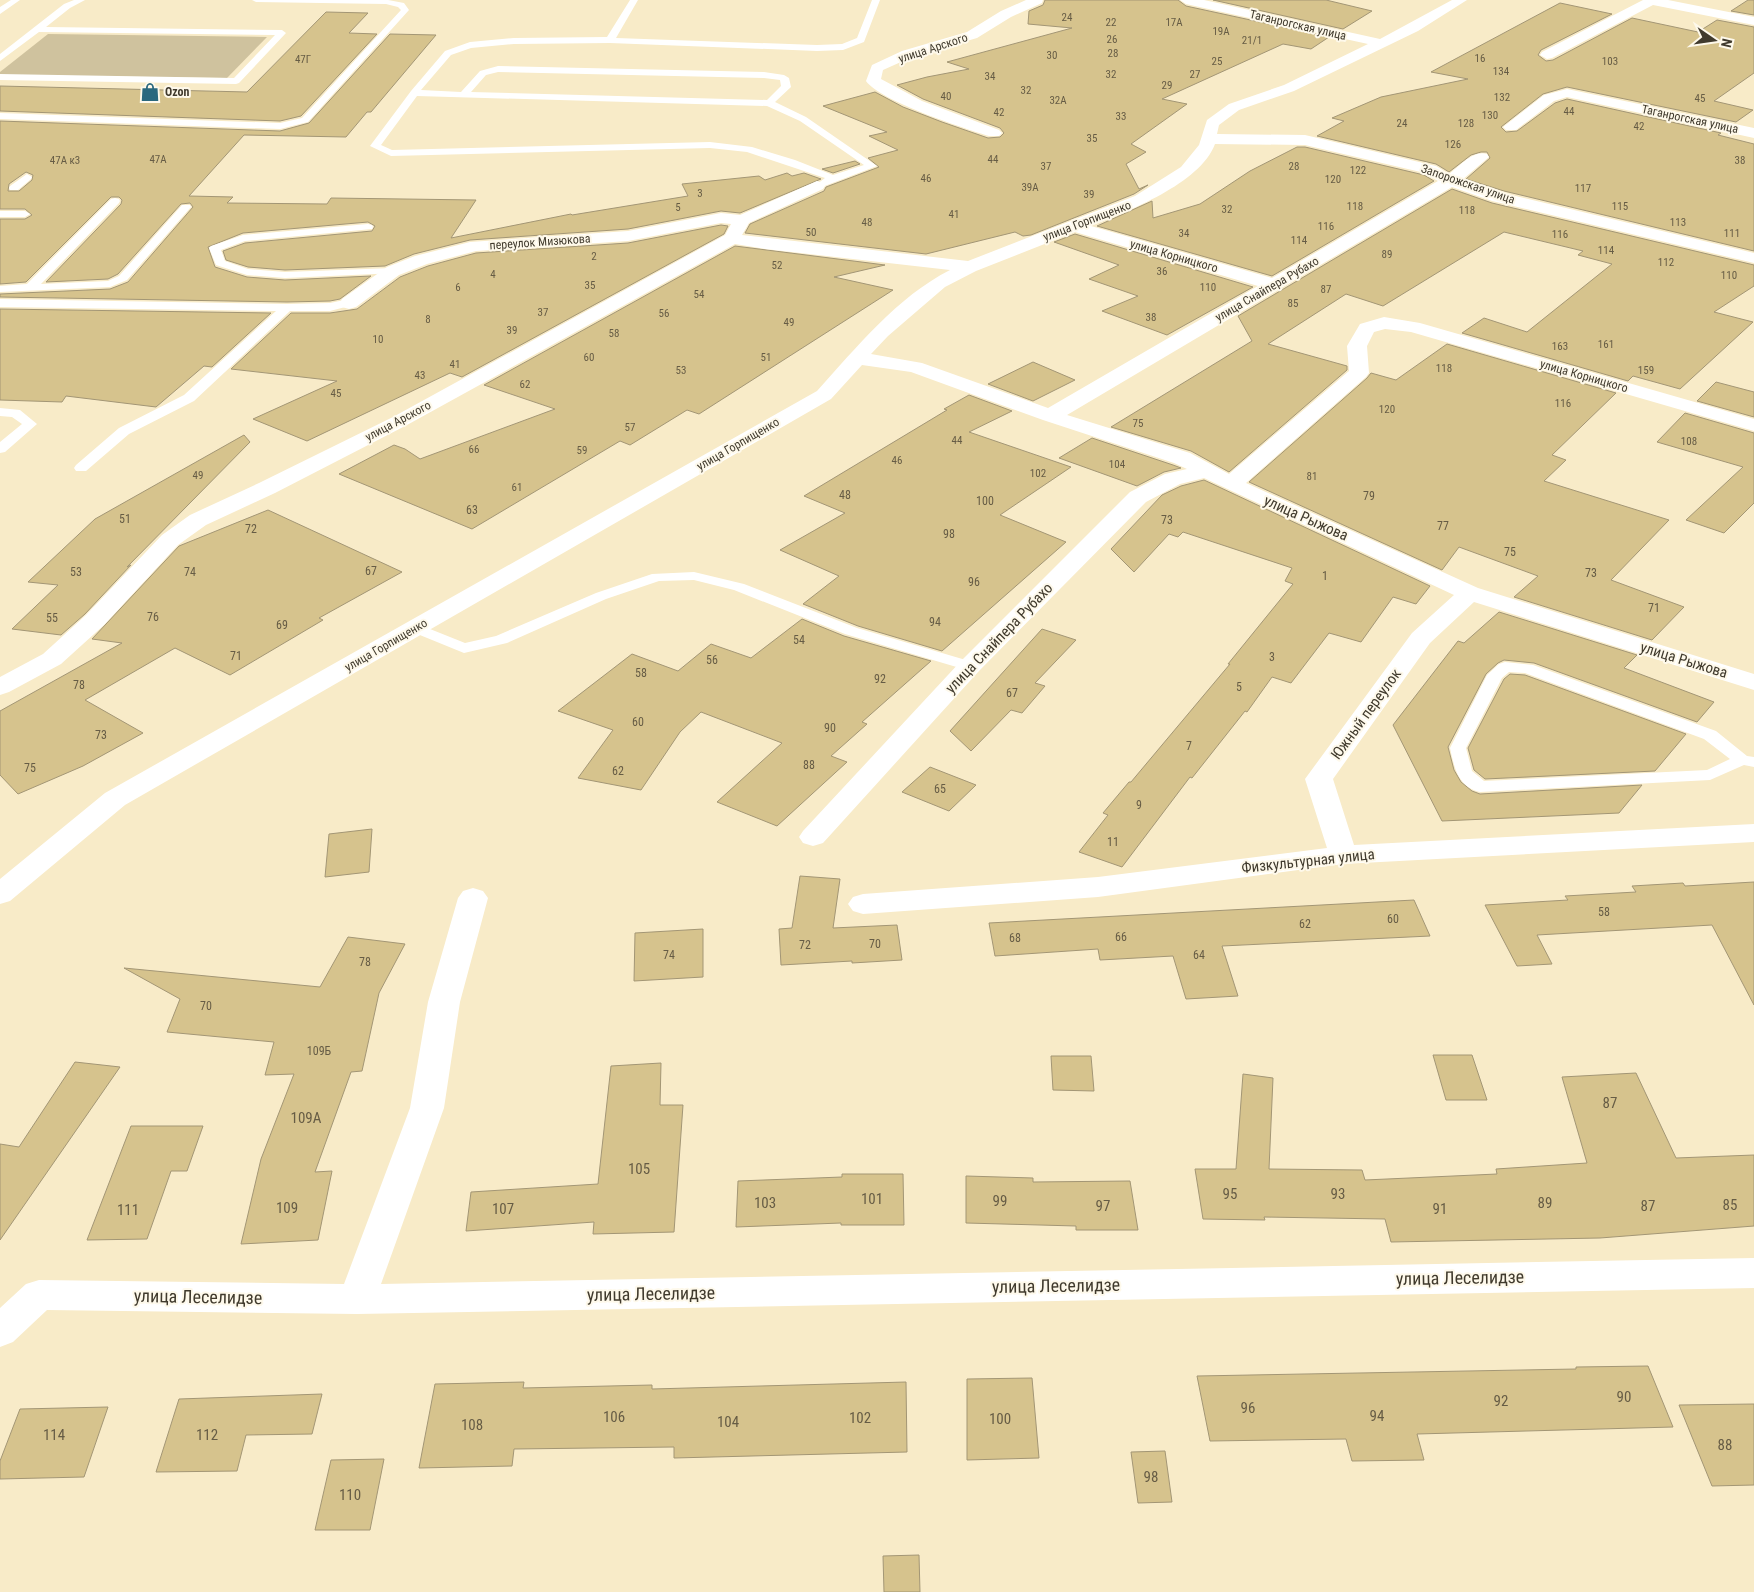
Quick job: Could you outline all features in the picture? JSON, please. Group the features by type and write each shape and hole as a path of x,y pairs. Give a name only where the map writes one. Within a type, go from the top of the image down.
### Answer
{"street":[{"name":"улица Арского","path":"994,133 949,118 896,96 873,81 878,68 900,57 972,35 1006,14 1037,0"},
{"name":"Таганрогская улица","path":"1186,0 1381,43"},
{"name":"улица Горпищенко","path":"0,894 116,799 824,395 881,332 939,283 970,267 1141,200 1187,170 1206,146 1212,123 1234,107 1289,88 1412,28 1460,0"},
{"path":"1547,55 1653,0 1754,21"},
{"name":"Таганрогская улица","path":"1511,127 1549,98 1567,94 1754,133"},
{"name":"Запорожская улица","path":"1208,139 1305,140 1430,169 1450,180 1498,197 1754,258"},
{"name":"улица Снайпера Рубахо","path":"1050,416 1275,285 1450,180 1480,157"},
{"path":"825,182 742,220 732,238 765,244 970,267"},
{"name":"переулок Мизюкова","path":"349,303 393,271 421,260 476,246 628,236 721,218 742,220"},
{"name":"улица Корницкого","path":"1074,226 1275,285"},
{"name":"улица Арского","path":"0,687 52,659 95,620 170,540 198,520 267,488 400,421 732,238"},
{"name":"улица Корницкого","path":"1231,484 1359,373 1357,346 1367,328 1384,322 1414,326 1754,425"},
{"name":"улица Рыжова","path":"858,358 915,367 1050,416 1182,458 1231,484 1470,593 1754,682"},
{"name":"улица Снайпера Рубахо","path":"813,837 970,666 1138,497 1173,479 1207,472"},
{"name":"Южный переулок","path":"1343,855 1319,779 1421,638 1470,593"},
{"name":"Физкультурная улица","path":"862,904 1098,887 1343,855 1754,833"},
{"path":"357,1299 427,1108 444,1002 473,898"},
{"name":"улица Леселидзе","path":"0,1331 39,1294 357,1299 1754,1273"}],"lane":[{"path":"0,11 16,0"},
{"path":"0,58 67,6 81,0"},
{"path":"0,116 280,126 305,120 405,10 401,5 386,2 256,0"},
{"path":"610,40 634,0"},
{"path":"414,93 769,103 803,119 872,166 825,182 791,162 748,149 710,145 391,153 375,146 414,93 448,53 470,45 514,40 610,40 817,48 843,47 861,40 876,0"},
{"path":"0,77 236,81 282,33 39,28"},
{"path":"464,94 483,74 498,69 764,74 784,78 786,86 769,103"},
{"path":"271,136 280,126"},
{"path":"14,188 27,177"},
{"path":"29,289 115,201"},
{"path":"0,289 110,284 123,278 186,207"},
{"path":"0,214 25,214"},
{"path":"368,227 243,238 215,248 220,263 247,272 285,275 393,271"},
{"path":"0,303 286,308 330,307 349,303"},
{"path":"81,468 124,431 190,398 286,308"},
{"path":"0,412 15,413 30,424 0,450"},
{"path":"415,628 464,648 501,640 601,596 657,577 694,576 739,587 851,631 970,666"},
{"path":"1505,667 1527,668 1710,735 1748,761 1710,775 1480,787 1464,773 1458,748 1495,675 1505,667"}],"shaded area":[{"path":"48,34 267,37 227,78 0,75 0,72"}],"building":[{"path":"1045,0 1178,0 1186,6 1329,37 1311,49 1283,44 1162,99 1187,104 1131,144 1146,152 1126,164 1139,189 1148,185 1134,194 1031,235 1023,236 1015,232 926,254 745,233 750,224 824,191 826,187 879,167 868,158 898,150 869,136 887,132 823,106 875,92 903,107 942,122 988,138 1000,137 1004,133 1000,128 923,99 897,85 969,69 947,62 1072,28 1028,24 1029,11 1043,5"},
{"path":"1213,0 1326,0 1372,11 1343,29"},
{"path":"1748,0 1754,0 1754,15 1731,11"},
{"path":"1560,3 1612,14 1541,50 1538,55 1546,61 1553,60 1632,18 1698,32 1717,20 1754,27 1754,73 1714,101 1753,110 1736,122 1567,87 1543,94 1501,127 1506,132 1517,131 1555,103 1567,99 1721,133 1718,135 1754,144 1754,251 1504,191 1466,179 1490,158 1487,152 1471,155 1449,172 1436,164 1317,136 1344,121 1332,118 1381,97 1468,79 1431,72"},
{"path":"326,12 368,13 349,33 377,34 301,116 280,121 0,111 0,86 247,92"},
{"path":"390,34 436,35 371,112 367,112 346,137 244,135 189,196 233,197 227,203 327,204 331,198 476,200 451,238 571,214 688,196 682,184 759,176 765,180 787,173 792,176 804,173 821,179 740,213 721,211 628,229 470,240 414,254 385,266 285,270 248,267 226,260 223,251 245,243 372,231 375,226 368,222 243,233 208,247 215,267 247,277 285,280 371,276 340,299 330,301 287,302 0,297 0,294 110,289 128,282 193,207 190,203 181,204 118,274 108,279 46,282 121,204 122,200 119,197 111,197 26,282 0,284 0,219 25,219 32,215 25,209 0,209 0,121 280,131 309,123","holes":["26,172 33,175 32,180 19,191 8,191 9,184"]},
{"path":"1297,147 1305,147 1424,175 1434,181 1272,276 1097,226 1152,201 1153,218 1200,204 1250,171"},
{"path":"855,161 860,164 833,173 822,169"},
{"path":"1452,189 1492,203 1754,265 1754,286 1714,312 1753,322 1680,389 1633,376 1628,381 1462,333 1484,318 1527,332 1612,264 1578,255 1583,251 1504,232 1383,306 1346,294 1268,344 1347,366 1347,370 1229,472 1191,451 1111,427 1252,341 1238,316"},
{"path":"721,225 728,226 724,234 462,377 450,373 307,441 253,419 337,381 231,369 291,313 330,313 357,309 400,277 428,266 476,253 628,243"},
{"path":"1075,234 1253,287 1167,335 1102,311 1138,296 1089,279 1119,265 1054,242"},
{"path":"735,246 885,265 834,277 893,290 699,414 687,410 630,445 620,441 472,529 339,474 394,445 405,449 420,459 555,409 484,385"},
{"path":"0,309 271,313 212,367 204,366 156,407 66,396 62,402 0,400"},
{"path":"1447,344 1616,393 1552,455 1566,460 1544,481 1669,520 1611,580 1684,607 1652,640 1514,597 1538,576 1459,547 1442,570 1249,482 1371,373 1396,380"},
{"path":"1033,362 1075,380 1033,401 988,384"},
{"path":"1716,382 1754,392 1754,417 1697,401"},
{"path":"969,395 1012,411 969,432 1071,467 1000,515 1066,542 942,651 858,626 803,604 839,576 780,550 845,513 804,496"},
{"path":"1685,413 1754,433 1754,503 1724,533 1686,520 1743,467 1657,442"},
{"path":"244,435 250,442 127,567 131,565 85,614 61,635 12,629 58,585 28,582 95,519"},
{"path":"1092,438 1181,468 1164,472 1137,486 1059,458"},
{"path":"1204,480 1430,586 1416,604 1393,597 1361,642 1329,633 1291,683 1272,677 1247,712 1245,711 1192,778 1190,777 1122,867 1079,852 1108,815 1103,813 1230,664 1228,664 1293,584 1285,581 1292,568 1183,532 1178,537 1169,534 1134,572 1111,549 1162,495 1181,486"},
{"path":"268,510 402,572 319,618 323,620 230,675 175,648 85,700 143,733 83,766 18,794 0,775 0,711 122,643 92,639 179,546"},
{"path":"1499,612 1637,655 1624,668 1714,702 1697,722 1534,663 1504,660 1486,674 1448,747 1454,770 1461,782 1472,791 1480,794 1642,785 1619,813 1442,821 1393,725 1458,641 1464,643"},
{"path":"802,619 844,636 931,661 862,722 867,724 831,756 847,762 777,826 717,802 782,743 701,712 680,732 641,790 578,778 613,730 558,711 632,654 678,671 711,644 751,658"},
{"path":"1042,629 1076,640 1035,683 1045,686 1022,713 1011,710 971,751 950,731"},
{"path":"1510,674 1525,675 1686,734 1655,771 1485,779 1474,770 1468,748 1504,679"},
{"path":"930,767 976,785 949,811 902,792"},
{"path":"372,829 369,872 325,877 329,834"},
{"path":"800,876 840,879 833,928 897,925 902,960 781,965 779,929 792,928"},
{"path":"1754,882 1754,1005 1712,925 1537,935 1552,964 1517,966 1485,905 1568,900 1565,896 1636,892 1632,886 1683,883 1685,886"},
{"path":"1414,900 1430,936 1222,946 1238,996 1186,999 1173,956 1100,960 1098,949 995,956 989,923"},
{"path":"703,929 703,977 634,981 635,933"},
{"path":"348,937 405,944 379,993 362,1071 351,1072 315,1172 332,1171 318,1240 241,1244 261,1159 294,1074 265,1075 274,1042 167,1032 180,999 124,968 320,987"},
{"path":"1433,1055 1472,1055 1487,1100 1446,1100"},
{"path":"1051,1056 1091,1056 1094,1091 1053,1090"},
{"path":"75,1062 120,1067 0,1240 0,1144 19,1147"},
{"path":"661,1063 660,1105 683,1105 674,1232 593,1234 594,1222 466,1231 471,1192 598,1184 611,1066"},
{"path":"1636,1073 1676,1158 1754,1155 1754,1226 1600,1238 1391,1242 1385,1219 1264,1217 1265,1220 1203,1219 1195,1169 1236,1169 1243,1074 1273,1078 1269,1169 1362,1170 1365,1180 1497,1174 1496,1169 1587,1163 1562,1077"},
{"path":"131,1126 203,1126 187,1171 171,1171 147,1239 87,1240"},
{"path":"842,1174 903,1174 904,1225 841,1225 841,1223 736,1227 738,1181 842,1177"},
{"path":"966,1176 1033,1178 1033,1182 1130,1181 1138,1230 1076,1230 1076,1226 966,1223"},
{"path":"1648,1366 1673,1427 1417,1434 1424,1460 1352,1461 1346,1439 1210,1441 1197,1376 1576,1369 1576,1367"},
{"path":"1032,1378 1039,1458 967,1460 967,1379"},
{"path":"524,1382 523,1388 652,1385 652,1389 906,1382 907,1452 674,1458 674,1447 514,1449 512,1466 419,1468 435,1384"},
{"path":"322,1394 312,1434 246,1435 237,1471 156,1472 179,1399"},
{"path":"1754,1404 1754,1485 1712,1486 1679,1405"},
{"path":"108,1407 84,1477 0,1479 0,1461 20,1409"},
{"path":"1165,1451 1172,1502 1138,1503 1131,1452"},
{"path":"384,1459 370,1530 315,1530 331,1460"},
{"path":"919,1555 920,1592 884,1592 883,1556"}],"place":[{"name":"Ozon","path":"150,92"}]}
